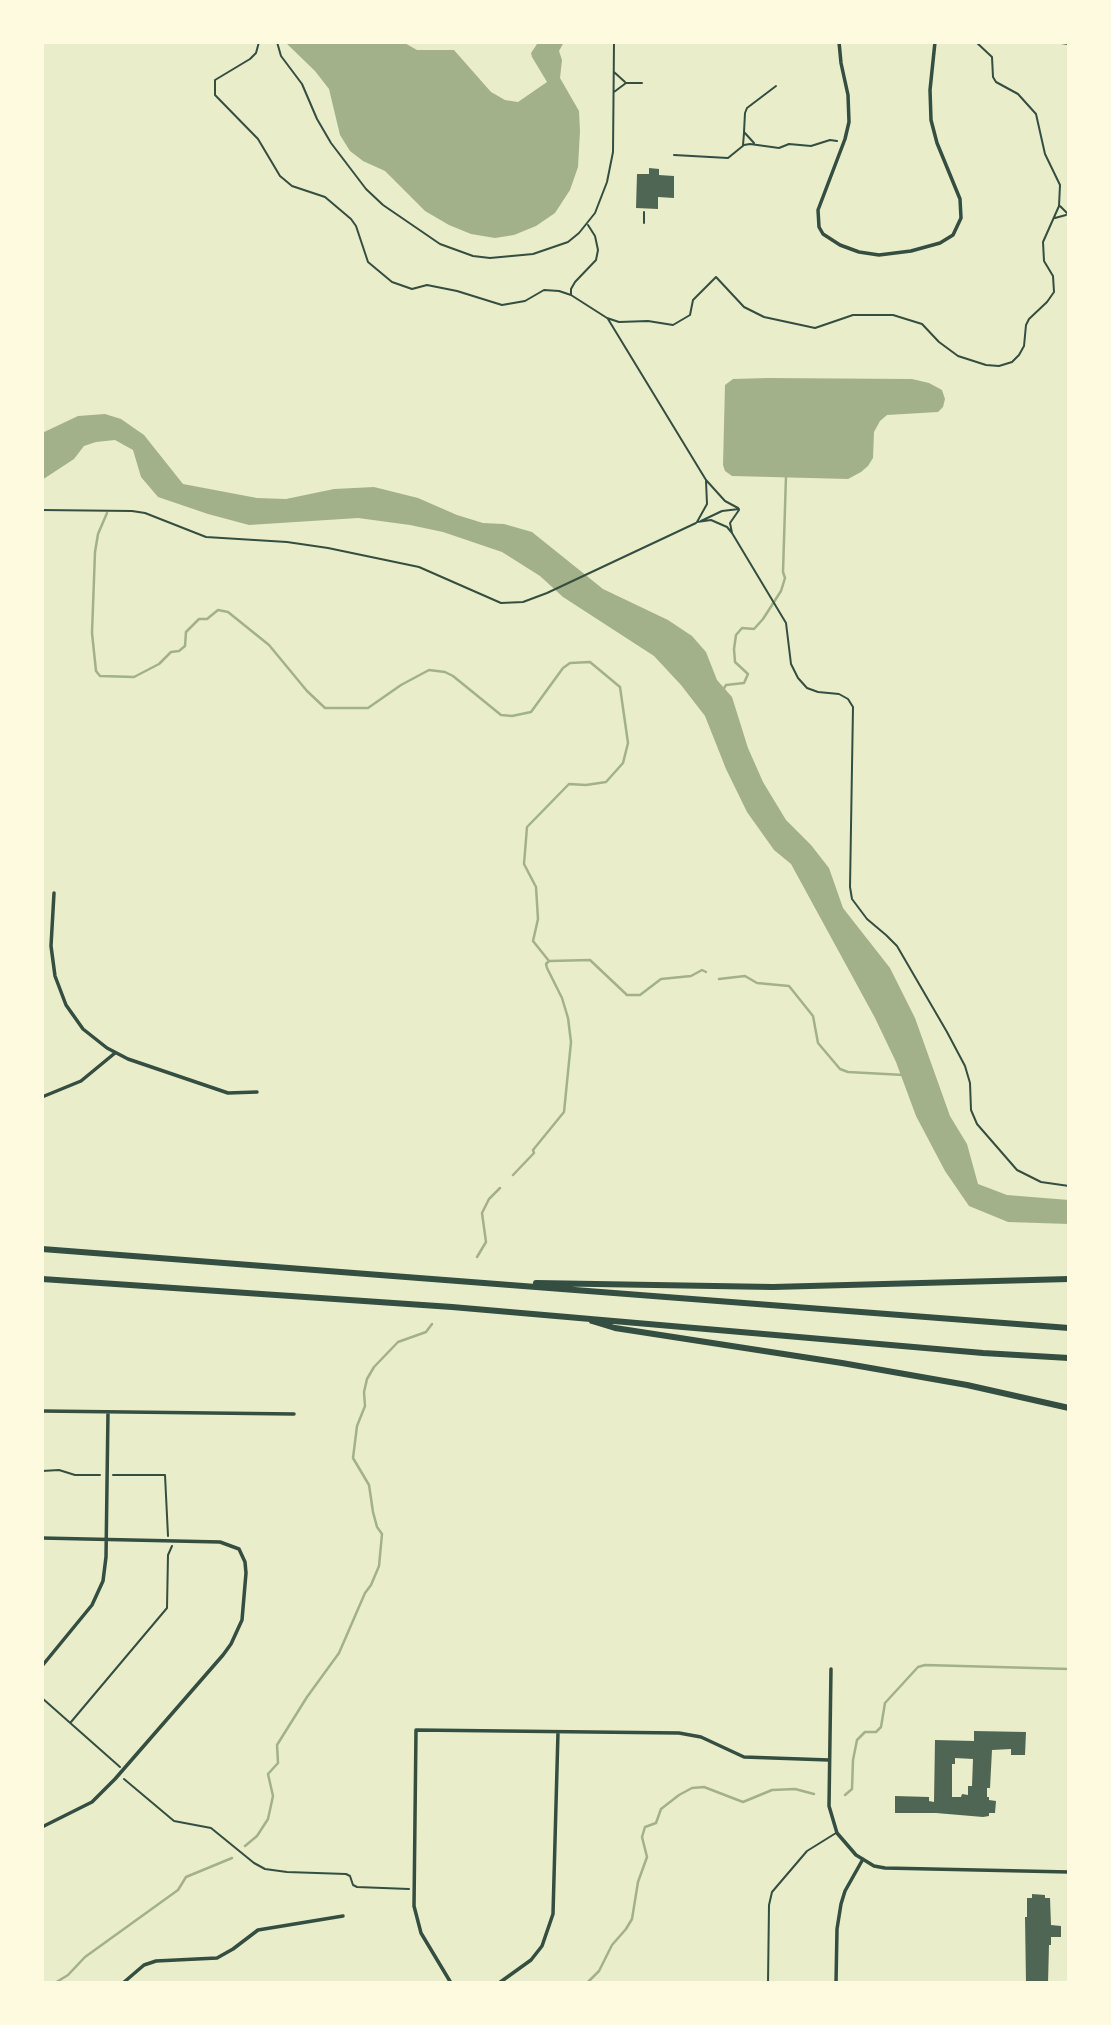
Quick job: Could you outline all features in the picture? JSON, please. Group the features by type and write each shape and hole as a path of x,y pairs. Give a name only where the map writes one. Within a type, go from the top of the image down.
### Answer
{"highway":[{"path":"42,1249 1069,1328"},
{"path":"42,1279 580,1317 982,1353 1069,1358"},
{"path":"471,1282 773,1287 1069,1279"},
{"path":"580,1317 615,1328 968,1385 1069,1408"}],"street":[{"path":"839,42 850,113 844,144 818,210 819,227 823,234 840,245 879,255 940,243 953,235 961,218 960,200 934,136 929,105 935,42"},
{"path":"54,892 52,961 59,990 83,1029 115,1053 228,1093 257,1092"},
{"path":"42,1097 95,1072 115,1053"},
{"path":"42,1411 294,1414"},
{"path":"42,1665 84,1617 103,1581 107,1539 108,1412"},
{"path":"42,1538 209,1540 239,1549 246,1573 245,1606 231,1644 92,1802 42,1827"},
{"path":"831,1669 829,1806 837,1833 845,1846 874,1866 897,1869 1069,1872"},
{"path":"451,1983 421,1933 414,1906 416,1730 689,1734 712,1741 744,1757 829,1760"},
{"path":"499,1983 531,1961 542,1946 553,1914 558,1732"},
{"path":"836,1983 837,1929 841,1904 845,1891 863,1860"},
{"path":"123,1983 144,1965 156,1961 217,1958 258,1930 343,1916"}],"lane":[{"path":"768,1983 769,1905 772,1892 807,1851 837,1833"}],"path":[{"path":"259,42 250,59 215,80 215,95 258,139 280,176 292,186 325,197 351,219 368,262 383,276 412,289 427,285 473,295 502,305 525,301 544,290 559,290 607,318 625,323 678,323 690,315 693,300 716,277 744,307 764,317 815,328 825,327 853,315 893,315 922,324 939,342 958,356 986,365 999,366 1012,362 1019,355 1024,346 1029,319 1054,292 1053,276 1044,261 1043,252 1046,233 1059,206 1060,185 1045,154 1036,114 1018,94 996,82 993,77 992,57 976,42"},
{"path":"277,42 281,56 302,84 331,143 366,189 383,205 440,244 473,256 511,258 568,242 587,224 602,196 613,152 614,42"},
{"path":"1054,42 1069,44"},
{"path":"614,70 616,76 626,83 642,83"},
{"path":"614,92 626,83"},
{"path":"743,146 743,121 747,108 776,86"},
{"path":"744,132 755,144"},
{"path":"674,155 728,158 743,146 755,144 775,148 789,144 811,146 830,140 844,144"},
{"path":"1059,206 1068,215"},
{"path":"644,212 644,223"},
{"path":"1054,218 1068,215"},
{"path":"571,295 575,282 596,260 595,236 587,224"},
{"path":"607,318 706,480 725,501 739,509"},
{"path":"697,523 707,505 706,480"},
{"path":"42,510 132,511 145,513 206,537 296,543 328,548 419,567 501,603 523,602 547,593 722,511 739,509"},
{"path":"732,533 730,523 739,509"},
{"path":"697,523 712,520 727,527 732,533 786,623 791,664 798,678 807,688 839,694 848,699 853,707 850,876 852,899 867,919 897,946 947,1032 965,1066 970,1083 971,1110 977,1124 1017,1170 1041,1182 1069,1186"},
{"path":"42,1471 59,1470 75,1475 165,1475 166,1530 173,1542 168,1555 167,1608 70,1723"},
{"path":"42,1698 119,1766 122,1777 174,1821 211,1828 265,1869 341,1873 350,1876 353,1885 357,1887 413,1889"}],"shaded area":[{"path":"285,42 403,42 417,50 454,50 491,92 505,100 518,102 547,82 532,57 531,53 537,44 564,42 559,51 562,60 560,78 579,111 580,131 578,167 570,190 555,213 536,226 514,235 495,238 471,234 449,225 425,211 385,171 363,161 350,151 340,135 329,89"},
{"path":"733,379 912,379 942,390 945,399 938,412 887,415 874,432 873,458 861,472 848,479 732,476 725,471 723,465 725,385"},
{"path":"105,414 121,419 144,435 183,484 257,498 286,499 334,489 374,487 418,498 483,523 504,524 532,532 603,589 668,620 692,636 706,652 717,680 732,697 748,748 763,782 786,820 829,868 843,908 890,968 915,1018 950,1116 967,1144 978,1184 1007,1195 1069,1200 1069,1224 1008,1222 969,1206 945,1171 916,1116 896,1062 875,1018 791,864 774,850 747,812 705,716 654,656 563,597 540,576 502,552 443,532 358,518 249,525 208,514 158,497 141,477 133,450 115,440 84,446 74,459 42,480 42,433 78,416"}],"building":[{"path":"649,168 659,169 659,175 674,176 674,198 658,197 658,209 636,208 637,174 649,174"},
{"path":"974,1731 1026,1732 1025,1755 1011,1755 1011,1749 992,1750 987,1797 996,1801 995,1813 983,1817 895,1813 895,1796 929,1797 929,1801 934,1802 935,1740 974,1741","holes":["955,1758 973,1759 972,1786 968,1786 968,1795 952,1797 952,1764 955,1764"]},
{"path":"1032,1894 1050,1898 1051,1925 1061,1926 1061,1937 1051,1937 1049,1945 1048,1983 1026,1983 1025,1917 1027,1898 1032,1898"}],"waterway":[{"path":"723,690 726,685 744,683 748,674 735,662 736,635 742,628 754,629 763,619 781,591 785,578 786,476"},
{"path":"107,513 98,534 95,552 92,633 96,671 100,676 134,677 159,664 171,652 179,651 185,646 186,632 199,619 207,619 218,610 228,612 269,645 307,691 325,708 368,708 429,670 453,676 501,715 512,716 531,712 563,668 570,663 590,662 620,687 628,743 623,763 606,782 569,784 527,827 524,864 536,887 538,919 533,941 549,961 590,960 627,995 640,995 661,979 691,976 702,970 706,972"},
{"path":"513,1175 534,1153 533,1150 564,1112 571,1042 562,998 547,968 549,961"},
{"path":"719,979 745,976 757,983 789,986 813,1016 818,1043 840,1069 848,1072 904,1075"},
{"path":"477,1257 486,1242 482,1213 489,1199 500,1188"},
{"path":"245,1846 257,1836 268,1819 273,1796 268,1774 278,1763 277,1745 339,1653 379,1566 382,1534 373,1512 369,1485 353,1458 357,1426 365,1406 367,1379 374,1367 398,1342 426,1332 432,1324"},
{"path":"845,1795 852,1789 857,1740 865,1732 876,1732 881,1727 885,1703 918,1667 1069,1669"},
{"path":"587,1983 599,1971 612,1945 632,1919 638,1882 647,1857 642,1837 645,1827 656,1823 661,1809 692,1788 704,1787 743,1802 772,1790 795,1789 814,1794"},
{"path":"55,1983 68,1975 85,1957 178,1890 186,1877 232,1858"}]}
